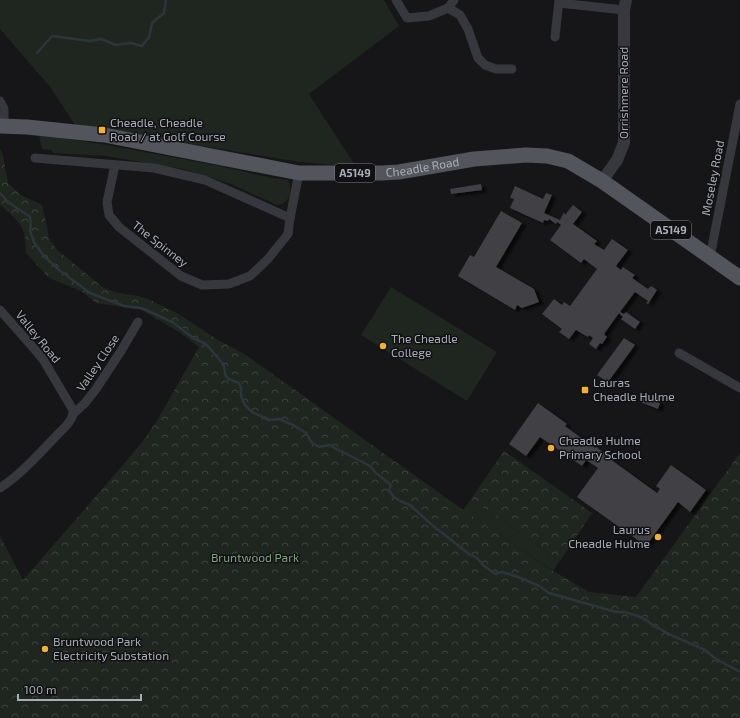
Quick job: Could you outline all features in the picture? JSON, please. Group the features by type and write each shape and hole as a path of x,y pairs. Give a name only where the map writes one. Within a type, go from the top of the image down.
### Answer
{"main road":[{"name":"Cheadle Road","path":"2,126 27,127 104,135 299,174 398,172 474,159 526,155 547,156 568,161 602,181 740,278"}],"street":[{"path":"396,0 407,18 429,16 448,8 454,0"},
{"path":"555,37 559,1 625,5"},
{"name":"Orrishmere Road","path":"602,181 617,160 624,143 625,5"},
{"path":"448,8 460,15 468,29 478,58 485,65 496,69 512,69"},
{"path":"0,101 4,109 2,126"},
{"name":"Moseley Road","path":"710,257 740,104"},
{"path":"35,158 154,168 205,180 290,218"},
{"name":"The Spinney","path":"115,165 107,202 109,215 120,227 181,276 202,284 229,284 250,276 268,259 288,234 299,174"},
{"name":"Valley Road","path":"0,310 38,352 73,414"},
{"name":"Valley Close","path":"73,414 85,403 96,389 138,322"},
{"path":"679,353 740,388"},
{"path":"0,488 19,473 53,439 68,423 73,414"}],"green space":[{"path":"0,0 384,0 399,26 309,94 356,167 300,162 75,125 51,88 0,29"},
{"path":"39,135 107,145 288,180 290,192 288,199 285,202 277,205 231,184 182,169 106,156 53,153 51,150 42,149"},
{"name":"Bruntwood Park","path":"0,149 3,155 8,183 21,195 42,205 49,238 57,250 104,288 118,293 148,299 177,313 218,340 246,355 452,502 548,568 589,592 636,597 740,453 740,718 0,718 0,536 23,580 143,441 158,419 199,347 179,332 142,310 96,303 81,291 49,278 26,253 25,236 20,225 0,205"},
{"path":"391,287 497,352 467,401 361,335"},
{"path":"504,451 592,513 560,561 471,499"},
{"path":"471,499 560,561 553,571 463,510"}],"building":[{"path":"481,184 482,190 451,194 450,189"},
{"path":"515,186 543,199 546,193 552,195 544,213 560,220 564,212 565,215 573,205 582,212 573,224 597,241 594,244 604,250 612,239 628,250 616,266 621,270 623,267 635,275 632,278 648,289 651,286 657,290 648,304 646,303 648,301 635,292 620,312 624,314 626,312 640,322 635,329 621,319 623,317 619,313 604,334 607,337 596,349 589,344 593,338 589,335 588,337 576,330 569,339 559,332 562,329 542,314 554,299 562,305 564,302 570,306 597,269 584,259 581,263 550,240 561,225 557,222 556,224 549,219 548,221 544,220 543,223 510,208 514,199 510,198"},
{"path":"501,211 522,223 496,267 534,289 539,302 522,308 517,305 515,310 458,276 470,255 474,257"},
{"path":"624,338 635,345 608,382 597,375"},
{"path":"643,396 660,403 658,409 640,402"},
{"path":"538,403 567,424 565,426 607,455 606,456 657,493 660,489 656,486 671,465 706,490 690,512 678,502 646,546 577,497 598,468 586,460 582,466 540,437 526,456 509,444"}],"waterway":[{"path":"37,53 52,36 90,41 101,39 116,45 130,43 142,46 149,37 152,23 164,13 166,0"},
{"path":"0,193 8,202 29,216 31,222 30,231 34,242 44,256 59,270 90,293 124,306 141,308 155,314 174,323 193,338 206,344 224,365 225,374 228,379 239,383 241,388 241,396 245,405 252,412 269,420 279,419 293,425 306,433 312,443 319,447 329,445 370,466 391,485 389,490 393,496 410,505 432,525 469,554 477,558 483,565 495,574 502,572 539,586 549,593 616,612 625,612 638,616 673,636 705,650 716,659 740,672"}],"place":[{"name":"Cheadle, Cheadle Road / at Golf Course","path":"102,130"},
{"name":"The Cheadle College","path":"383,346"},
{"name":"Lauras Cheadle Hulme","path":"585,390"},
{"name":"Cheadle Hulme Primary School","path":"551,448"},
{"name":"Laurus Cheadle Hulme","path":"658,537"},
{"name":"Bruntwood Park Electricity Substation","path":"45,649"}]}
